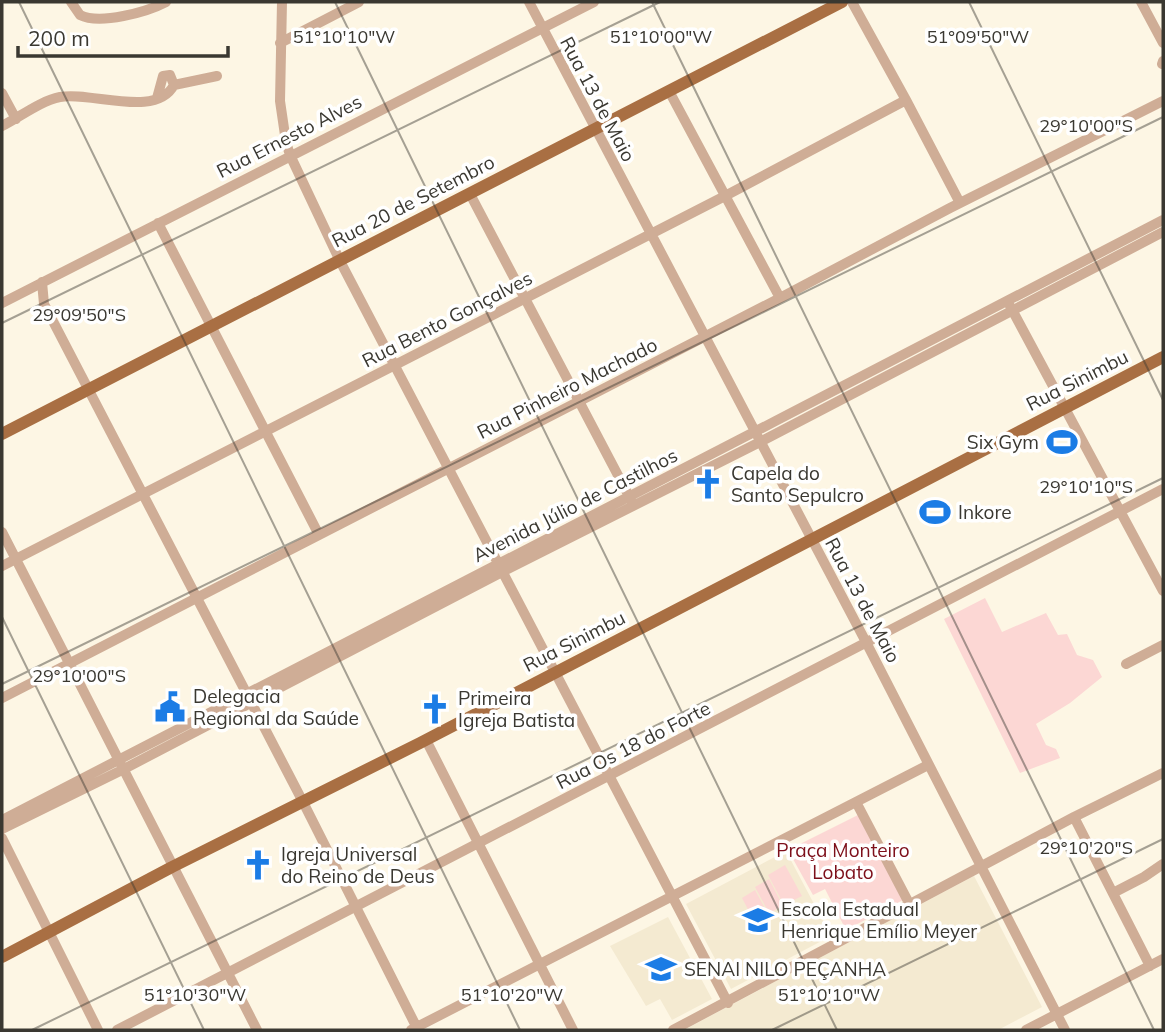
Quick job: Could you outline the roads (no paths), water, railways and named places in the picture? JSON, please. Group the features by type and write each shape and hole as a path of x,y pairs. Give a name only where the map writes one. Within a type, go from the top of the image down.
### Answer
{"main road":[{"name":"Rua 20 de Setembro","path":"2,434 592,134 842,2"},
{"name":"Rua Sinimbu","path":"2,957 1163,357"}],"street":[{"path":"71,2 80,15 100,20 156,7 166,2"},
{"path":"282,2 280,101 290,155 340,261 728,1003"},
{"name":"Rua 13 de Maio","path":"529,2 592,134 650,234 867,644 1065,1030"},
{"name":"Rua Ernesto Alves","path":"2,303 593,2"},
{"path":"852,2 960,203"},
{"path":"1141,2 1163,43"},
{"path":"280,43 355,3"},
{"path":"2,126 61,97 147,101 171,91 174,85 217,76"},
{"path":"669,91 780,299"},
{"path":"2,93 16,119"},
{"name":"Rua Pinheiro Machado","path":"1146,108 1163,95"},
{"name":"Rua Bento Gonçalves","path":"2,566 906,100"},
{"name":"Rua Pinheiro Machado","path":"2,698 780,299 960,203 1163,101"},
{"path":"470,194 631,501"},
{"name":"Avenida Júlio de Castilhos","path":"2,829 58,797 462,587 757,438 1010,305 1163,220"},
{"path":"661,255 661,238 673,222"},
{"path":"158,223 319,535"},
{"name":"Avenida Júlio de Castilhos","path":"1010,305 1163,232"},
{"path":"43,282 44,304 303,802 415,1029 928,765"},
{"path":"24,292 44,304"},
{"path":"1010,305 1163,591"},
{"name":"Rua Os 18 do Forte","path":"117,1030 1163,489"},
{"path":"2,532 257,1030"},
{"path":"1126,664 1163,645"},
{"path":"426,740 573,1030"},
{"path":"673,1030 1074,817 1163,773"},
{"name":"Avenida Júlio de Castilhos","path":"2,820 58,797"},
{"path":"856,802 910,905"},
{"path":"1074,817 1150,967"},
{"path":"2,838 98,1030"},
{"path":"1113,893 1163,864"},
{"path":"1144,877 1163,876"},
{"path":"1026,1030 1163,960"}],"place":[{"name":"Six Gym","path":"1062,442"},
{"name":"Capela do Santo Sepulcro","path":"708,484"},
{"name":"Inkore","path":"935,512"},
{"name":"Delegacia Regional da Saúde","path":"170,707"},
{"name":"Primeira Igreja Batista","path":"435,709"},
{"name":"Igreja Universal do Reino de Deus","path":"258,865"},
{"name":"Escola Estadual Henrique Emílio Meyer","path":"758,920"},
{"name":"SENAI NILO PEÇANHA","path":"661,969"}],"park label":[{"name":"Praça Monteiro Lobato","path":"843,861"}]}
